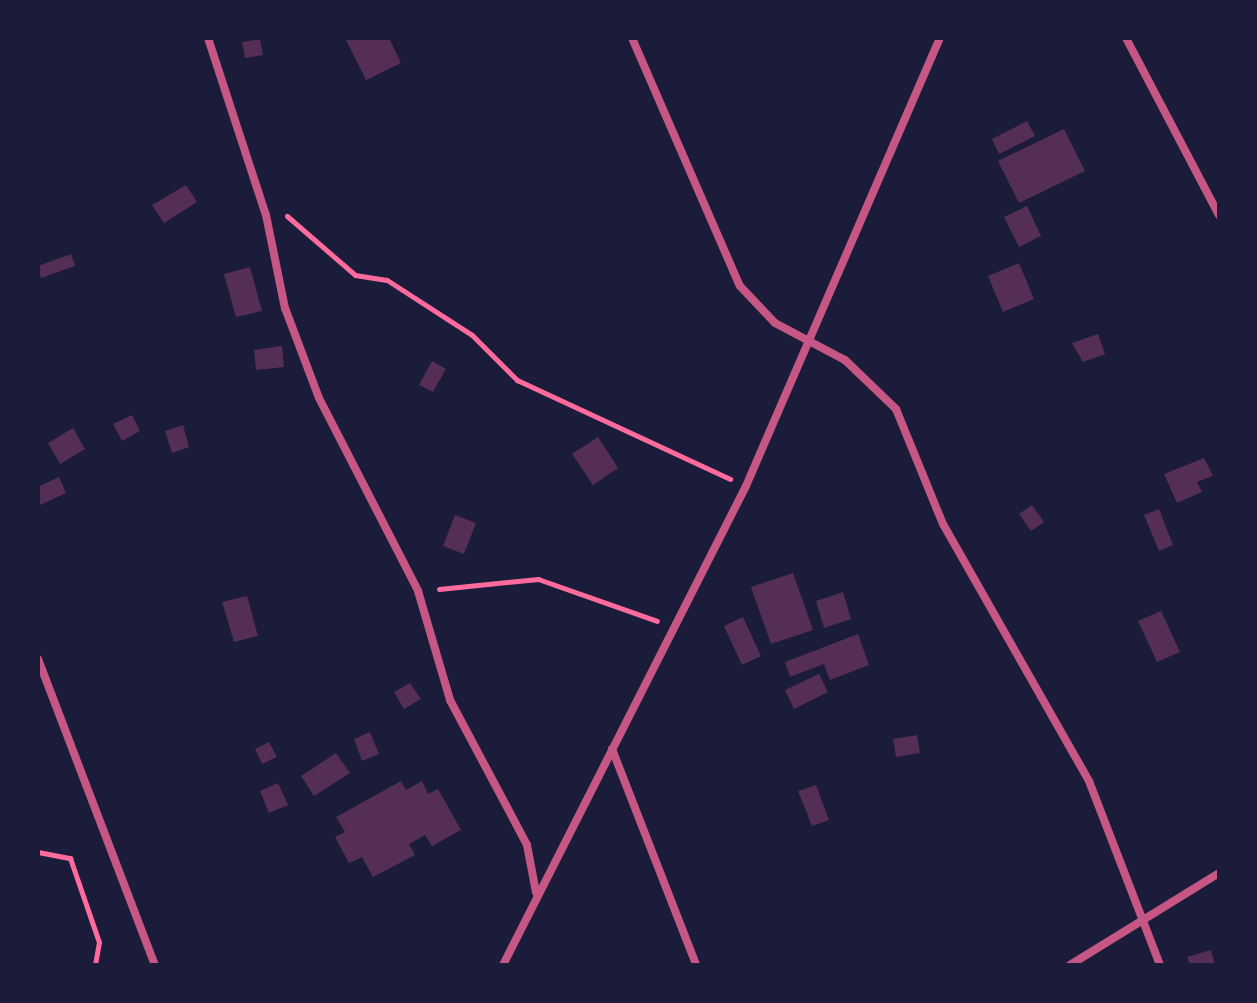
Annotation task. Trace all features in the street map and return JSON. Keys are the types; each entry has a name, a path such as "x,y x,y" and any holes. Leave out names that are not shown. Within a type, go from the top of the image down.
{"street":[{"path":"208,38 266,215 285,308 324,412 418,591 450,700 527,845 536,892"},
{"path":"632,38 740,286 760,311 845,360 896,409 943,524 1089,781 1160,965"},
{"path":"503,965 536,892 612,749 671,625 746,486 806,339 940,38"},
{"path":"1126,38 1219,215"},
{"path":"38,659 155,965"},
{"path":"612,749 696,965"},
{"path":"1070,965 1145,922 1219,873"}],"path":[{"path":"266,215 287,216 355,275 387,280 472,335 517,380 746,486"},
{"path":"418,591 538,579 671,625"},
{"path":"38,852 70,858 99,942 95,965"}],"building":[{"path":"345,38 389,38 401,63 366,80"},
{"path":"260,39 263,55 245,58 242,42"},
{"path":"1027,121 1035,136 999,154 992,139"},
{"path":"1064,129 1085,171 1019,203 998,161"},
{"path":"186,185 197,202 164,223 152,205"},
{"path":"1027,206 1041,236 1019,247 1004,217"},
{"path":"71,254 75,266 41,278 38,266"},
{"path":"1019,263 1034,299 1003,312 988,276"},
{"path":"250,267 262,311 236,317 224,274"},
{"path":"1098,334 1105,354 1083,362 1072,343"},
{"path":"282,346 284,367 256,370 254,350"},
{"path":"432,361 446,369 433,392 419,385"},
{"path":"132,415 140,431 122,441 113,424"},
{"path":"183,425 189,447 172,453 165,431"},
{"path":"73,428 85,449 60,464 48,443"},
{"path":"598,437 618,468 593,485 572,454"},
{"path":"1204,458 1213,476 1197,482 1202,492 1177,503 1164,474"},
{"path":"59,477 66,493 38,506 38,487"},
{"path":"1032,505 1044,522 1031,531 1019,514"},
{"path":"1159,509 1173,545 1159,551 1144,515"},
{"path":"455,515 476,523 464,554 443,546"},
{"path":"793,573 813,630 771,644 751,587"},
{"path":"843,592 851,619 824,628 816,601"},
{"path":"247,596 258,636 234,642 222,602"},
{"path":"1161,611 1180,652 1157,662 1138,621"},
{"path":"743,617 761,656 742,665 724,626"},
{"path":"858,634 869,665 830,680 824,664 790,677 785,662"},
{"path":"819,674 828,692 794,709 785,690"},
{"path":"410,683 421,699 404,709 394,692"},
{"path":"370,732 379,754 362,761 354,739"},
{"path":"917,735 920,753 896,757 893,739"},
{"path":"269,742 277,757 262,764 255,749"},
{"path":"336,753 350,773 314,796 301,776"},
{"path":"401,781 406,790 422,781 428,794 438,789 461,830 432,846 425,835 409,844 415,855 373,877 362,857 349,863 335,837 345,832 336,817"},
{"path":"278,783 288,805 269,813 260,791"},
{"path":"816,785 829,820 812,826 798,791"},
{"path":"1211,950 1215,965 1190,965 1187,957"}]}
